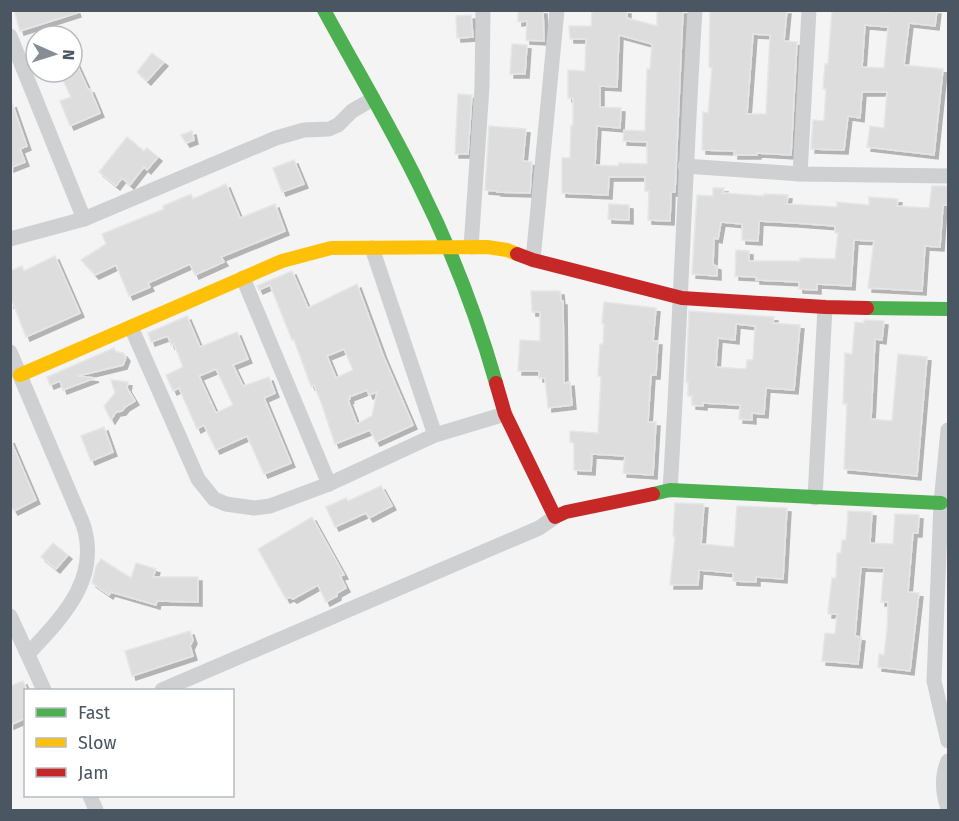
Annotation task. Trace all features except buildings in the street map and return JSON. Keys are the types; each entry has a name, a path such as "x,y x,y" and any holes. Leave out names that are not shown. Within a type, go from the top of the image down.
{"street":[{"path":"324,10 420,186 448,247 487,350 505,414 555,517"},
{"path":"471,247 482,87 483,10"},
{"path":"533,260 557,10"},
{"path":"670,490 682,298 686,166 695,10"},
{"path":"800,174 809,10"},
{"path":"10,36 84,219"},
{"path":"10,239 84,219 276,138 304,130 329,129 338,125 352,111 373,99"},
{"path":"686,166 800,174 948,176"},
{"path":"20,375 282,261 331,248 471,247 507,250 533,260 682,298 825,307 948,309"},
{"path":"372,248 435,435"},
{"path":"243,278 329,484"},
{"path":"814,498 825,307"},
{"path":"131,327 204,489 214,499 240,507 270,506 329,484 435,435 505,414"},
{"path":"10,352 83,524 89,549 88,565 68,606 28,654"},
{"path":"948,430 940,504 933,681 948,741"},
{"path":"164,689 539,528 566,512 670,490 940,504"},
{"path":"10,616 16,640 28,654 44,689"},
{"path":"948,761 945,770 944,796 948,809"}],"traffic: fast":[{"path":"324,10 397,142 431,210 472,308 496,383"},
{"path":"867,308 948,309"},
{"path":"653,494 670,490 941,503"}],"traffic: slow":[{"path":"20,375 282,261 331,248 487,247 517,254"}],"traffic: jam":[{"path":"517,254 682,298 867,308"},
{"path":"496,383 505,414 555,517 566,512 653,494"}]}
